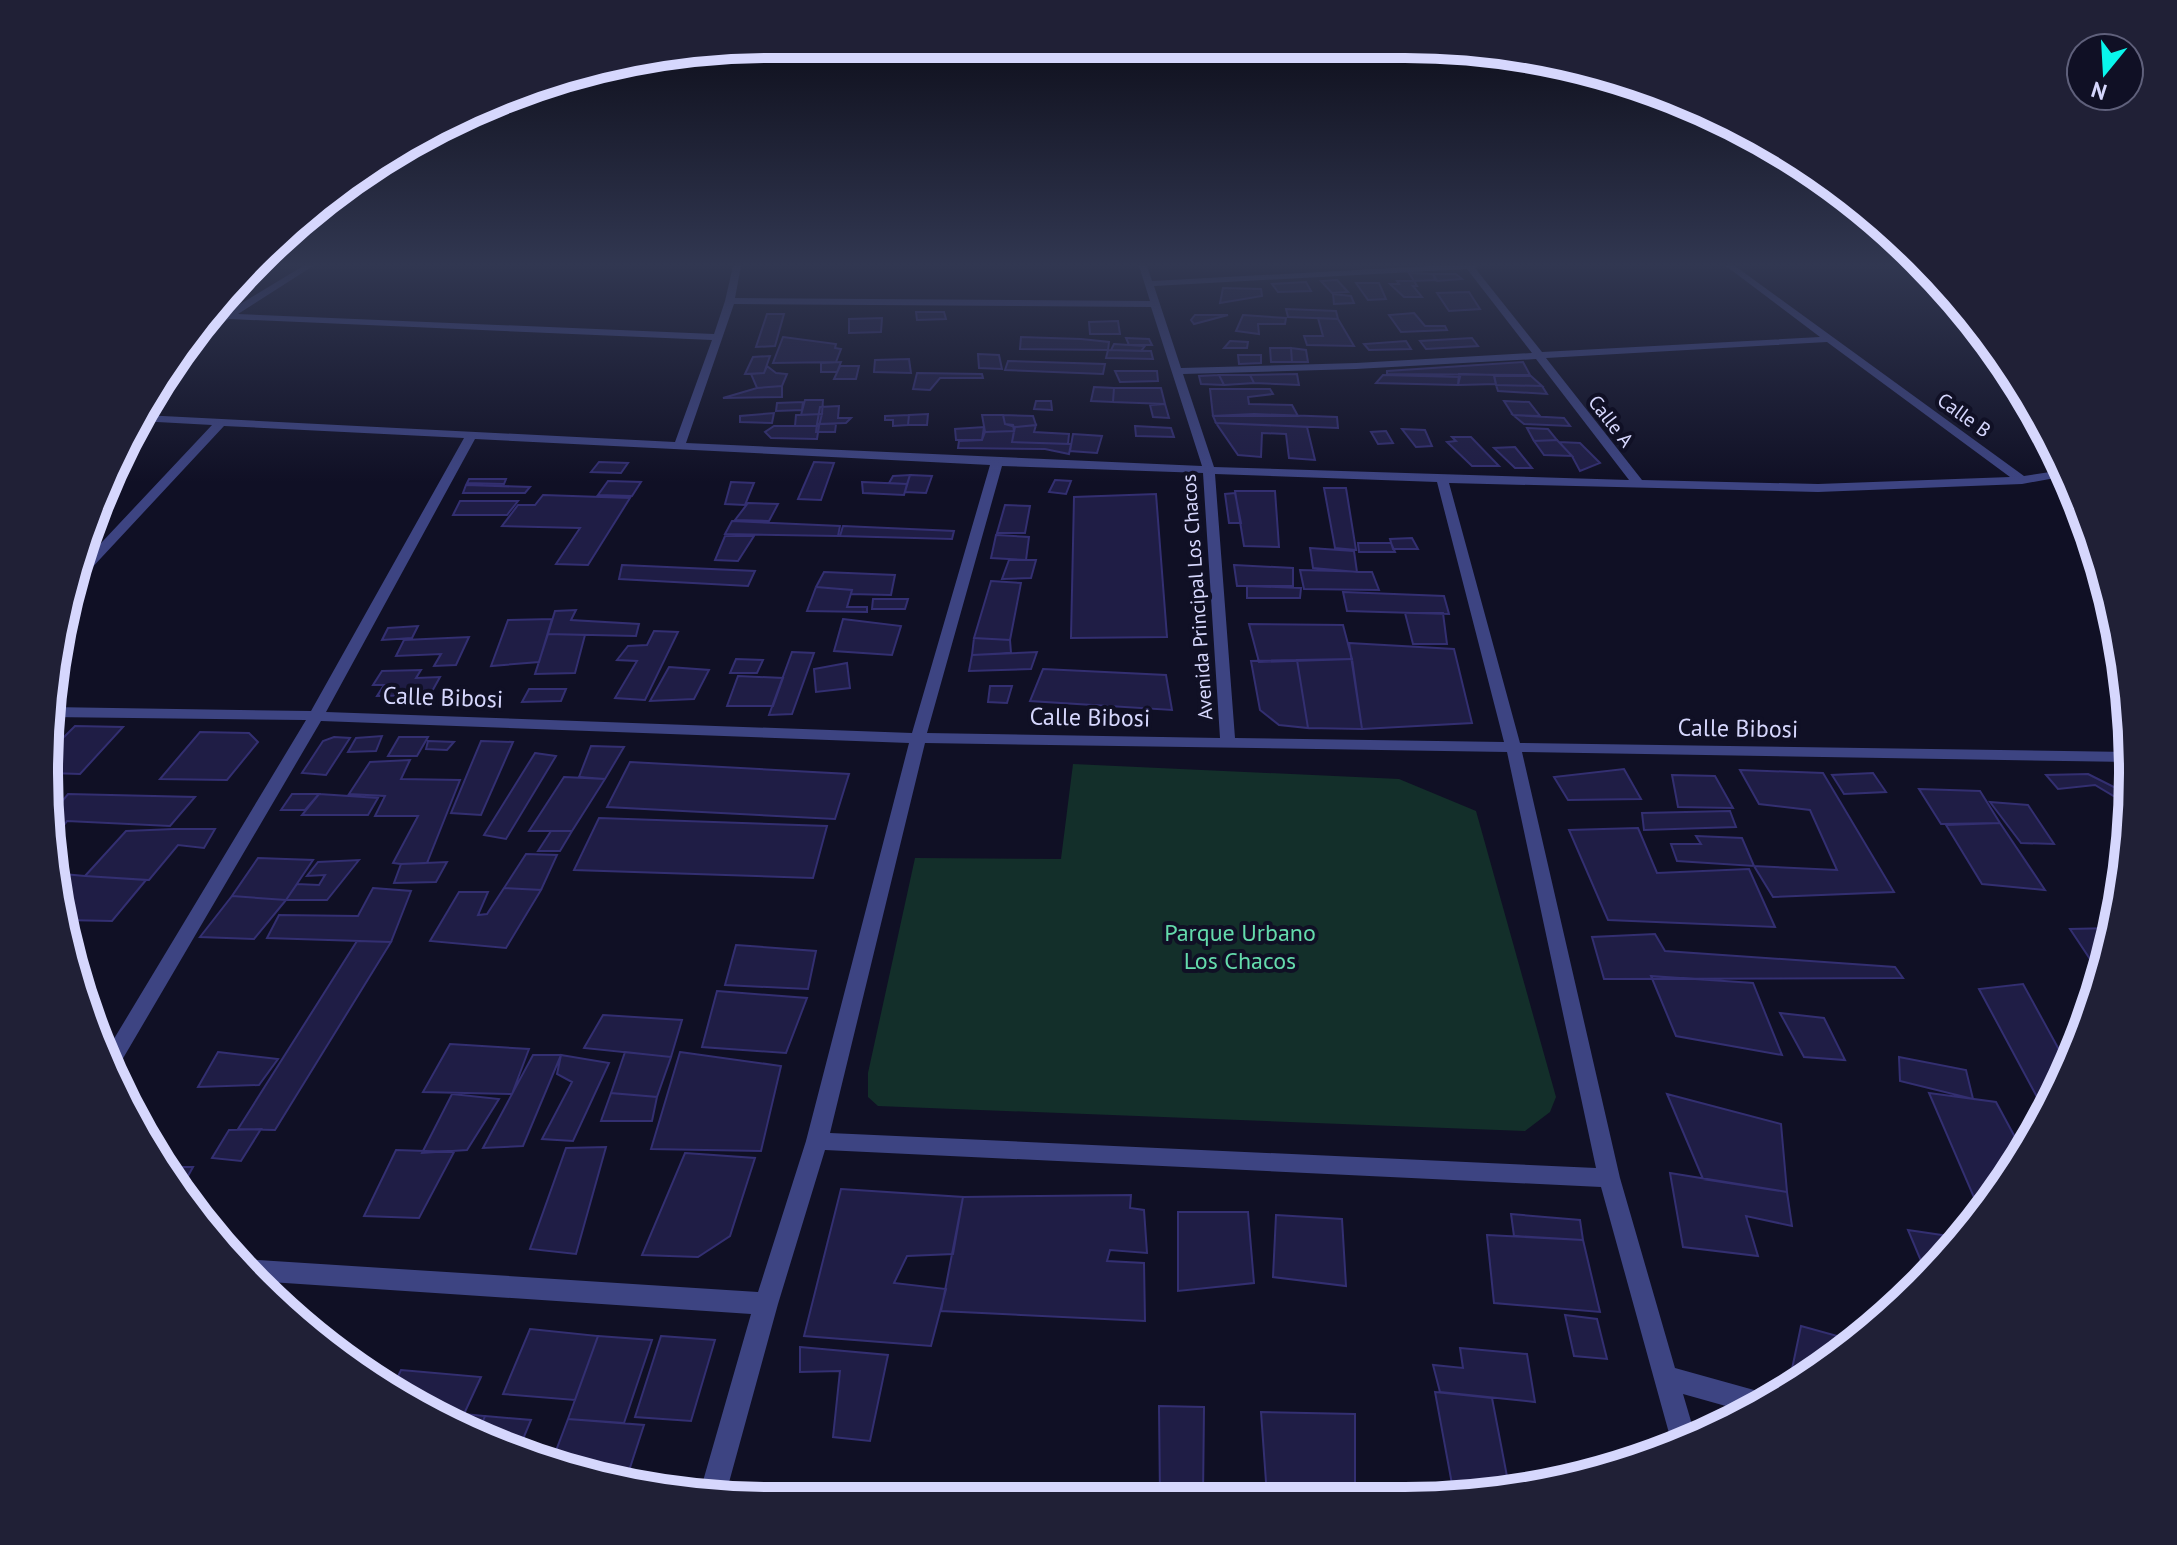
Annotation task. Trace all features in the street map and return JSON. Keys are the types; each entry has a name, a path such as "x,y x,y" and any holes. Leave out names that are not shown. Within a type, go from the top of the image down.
{"street":[{"path":"679,447 715,338"},
{"name":"Avenida Principal Los Chacos","path":"1167,338 1209,470 1228,744"},
{"name":"Calle A","path":"1524,338 1638,483"},
{"path":"1179,371 1356,366 1829,339"},
{"name":"Calle B","path":"1829,339 2022,480"},
{"path":"152,419 997,462 1442,479 1818,488 2022,480 2054,475"},
{"path":"90,561 220,423"},
{"path":"115,1053 316,716 471,436"},
{"path":"716,1484 766,1304 817,1141 918,738 997,462"},
{"path":"1442,479 1514,750 1609,1178 1682,1431"},
{"name":"Calle Bibosi","path":"61,712 316,716 918,738 1514,750 2118,757"},
{"path":"817,1141 1609,1178"},
{"path":"261,1271 766,1304"},
{"path":"1668,1378 1746,1400"}],"green space":[{"name":"Parque Urbano Los Chacos","path":"1073,764 1399,779 1476,811 1556,1097 1550,1112 1525,1131 878,1106 868,1097 868,1073 915,858 1061,859"}],"building":[{"path":"759,338 777,338 775,346 756,347"},
{"path":"783,338 836,344 835,348 841,349 836,362 773,363"},
{"path":"1021,338 1109,342 1108,350 1020,349"},
{"path":"1126,338 1149,339 1152,345 1129,345"},
{"path":"1305,338 1349,338 1354,346 1307,345"},
{"path":"1472,338 1478,346 1426,349 1420,341"},
{"path":"1230,341 1248,342 1247,348 1224,348"},
{"path":"1406,341 1411,349 1369,350 1364,344"},
{"path":"1114,344 1145,346 1141,351 1111,350"},
{"path":"1270,348 1291,348 1292,362 1271,362"},
{"path":"1291,348 1306,350 1308,362 1292,362"},
{"path":"1108,350 1151,351 1153,359 1106,358"},
{"path":"978,354 999,355 1002,369 979,368"},
{"path":"1238,355 1261,355 1261,363 1239,364"},
{"path":"770,356 764,373 745,374 753,357"},
{"path":"909,359 911,373 874,372 875,360"},
{"path":"1008,361 1105,364 1103,374 1005,370"},
{"path":"841,362 837,372 821,372 821,363"},
{"path":"1523,362 1530,375 1387,374 1387,371"},
{"path":"767,366 776,373 787,374 782,386 757,388 751,374 764,373"},
{"path":"840,366 859,366 856,379 834,379"},
{"path":"1115,371 1157,371 1158,381 1120,382"},
{"path":"917,373 982,374 983,378 940,378 930,390 913,389"},
{"path":"1297,374 1299,385 1254,383 1250,375"},
{"path":"1459,374 1494,375 1496,384 1458,385"},
{"path":"1219,375 1250,375 1254,383 1224,385"},
{"path":"1219,375 1224,385 1201,384 1199,376"},
{"path":"1383,375 1460,377 1458,385 1376,383"},
{"path":"1494,376 1531,376 1542,386 1496,385"},
{"path":"1496,385 1542,386 1547,394 1498,391"},
{"path":"782,386 782,397 723,398 757,388"},
{"path":"1094,387 1114,388 1113,402 1091,401"},
{"path":"1114,388 1161,388 1165,404 1113,402"},
{"path":"1210,389 1270,389 1273,394 1248,397 1249,404 1292,405 1298,416 1213,416"},
{"path":"805,400 823,400 822,414 801,415"},
{"path":"1036,401 1051,401 1052,410 1034,409"},
{"path":"1504,401 1529,402 1540,416 1513,415"},
{"path":"803,402 802,410 776,411 777,403"},
{"path":"1165,404 1169,418 1153,417 1150,405"},
{"path":"839,406 838,418 851,418 846,423 817,424 820,407"},
{"path":"774,413 772,423 740,422 740,416"},
{"path":"822,414 819,426 795,426 796,415"},
{"path":"928,414 927,425 908,425 909,415"},
{"path":"909,415 908,425 893,426 893,420 885,420 885,416"},
{"path":"982,415 1003,415 1005,424 1013,425 1014,431 985,432"},
{"path":"1003,415 1033,416 1036,425 1015,427 1005,424"},
{"path":"1513,415 1564,418 1570,426 1524,424"},
{"path":"1213,416 1337,417 1338,428 1216,423"},
{"path":"1216,423 1307,427 1315,460 1289,458 1286,434 1262,433 1261,457 1238,455"},
{"path":"817,424 836,424 835,432 816,432"},
{"path":"1036,425 1034,432 1069,434 1068,444 1012,442 1015,427"},
{"path":"774,426 819,426 817,439 771,438 765,432"},
{"path":"1135,426 1171,428 1174,437 1136,436"},
{"path":"984,427 982,440 956,440 955,429"},
{"path":"1527,428 1548,429 1557,440 1534,441"},
{"path":"1402,429 1425,430 1432,446 1416,447"},
{"path":"1014,431 1012,442 1071,444 1069,454 1045,449 958,448 959,441 982,440 985,432"},
{"path":"1386,431 1393,443 1378,444 1371,432"},
{"path":"1073,434 1102,436 1097,453 1070,451"},
{"path":"1452,437 1471,437 1499,466 1472,466 1447,442 1456,441"},
{"path":"1557,440 1572,456 1544,455 1534,441"},
{"path":"1559,442 1580,443 1600,463 1580,471"},
{"path":"1515,447 1532,468 1515,468 1494,448"},
{"path":"599,462 628,463 621,473 591,472"},
{"path":"814,462 834,463 821,500 798,499"},
{"path":"910,475 932,476 926,493 905,492"},
{"path":"910,475 907,484 889,483 893,476"},
{"path":"469,479 506,479 504,484 467,483"},
{"path":"1055,480 1071,481 1066,494 1049,492"},
{"path":"608,481 641,482 632,496 598,495"},
{"path":"731,482 754,483 745,505 725,504"},
{"path":"862,482 907,484 904,495 863,493"},
{"path":"466,485 530,487 525,493 463,493"},
{"path":"1324,488 1346,488 1356,550 1335,548"},
{"path":"1235,491 1275,491 1279,547 1244,546"},
{"path":"1235,493 1241,523 1229,523 1225,494"},
{"path":"1156,494 1167,637 1071,638 1074,497"},
{"path":"543,495 630,498 588,565 556,564 580,528 502,526 518,505 535,505"},
{"path":"460,501 518,501 507,515 453,515"},
{"path":"748,503 778,504 769,521 735,520"},
{"path":"1005,505 1030,506 1025,533 997,533"},
{"path":"732,521 840,526 838,536 725,534"},
{"path":"843,526 954,531 952,539 840,536"},
{"path":"996,535 1029,537 1026,560 991,558"},
{"path":"725,536 754,536 738,561 715,560"},
{"path":"1412,538 1418,549 1393,549 1390,539"},
{"path":"1358,543 1391,543 1395,552 1359,552"},
{"path":"1310,548 1354,551 1357,572 1313,568"},
{"path":"1009,560 1036,560 1031,578 1002,579"},
{"path":"622,565 755,571 748,586 619,579"},
{"path":"1234,565 1293,568 1293,586 1237,586"},
{"path":"1300,570 1372,572 1379,590 1304,589"},
{"path":"824,572 895,575 891,595 851,594 852,590 816,587"},
{"path":"991,581 1021,583 1010,640 974,638"},
{"path":"1247,586 1301,588 1300,598 1247,598"},
{"path":"816,587 852,590 847,607 867,607 867,612 807,611"},
{"path":"1343,592 1444,596 1449,614 1347,611"},
{"path":"873,599 908,599 905,609 872,609"},
{"path":"576,610 571,620 639,624 636,636 548,634 555,611"},
{"path":"1405,613 1443,613 1447,644 1413,644"},
{"path":"552,619 539,662 491,666 508,620"},
{"path":"843,619 901,626 892,655 834,651"},
{"path":"1249,624 1343,625 1352,659 1259,662"},
{"path":"418,626 412,638 382,640 388,628"},
{"path":"654,631 678,632 645,700 615,698 637,661 617,660 628,646 647,645"},
{"path":"548,634 585,635 575,673 535,674"},
{"path":"469,637 456,665 434,666 441,654 396,656 404,640"},
{"path":"974,638 1010,640 1011,653 972,655"},
{"path":"1349,643 1454,649 1472,723 1362,729"},
{"path":"792,652 814,653 792,714 769,715"},
{"path":"1037,652 1031,669 969,671 972,655"},
{"path":"736,659 763,660 757,673 730,673"},
{"path":"1352,659 1362,729 1308,728 1297,660"},
{"path":"1297,660 1308,728 1279,725 1260,710 1251,661"},
{"path":"847,663 850,688 816,692 814,669"},
{"path":"669,667 709,670 694,699 650,701"},
{"path":"1043,669 1166,675 1172,710 1030,701"},
{"path":"421,670 416,678 440,677 430,695 377,696 384,685 373,685 382,671"},
{"path":"738,676 783,678 773,706 727,706"},
{"path":"990,686 1012,686 1007,703 988,702"},
{"path":"529,689 566,689 561,701 522,702"},
{"path":"75,726 123,727 80,774 58,773 59,742"},
{"path":"200,732 249,733 258,742 227,780 160,779"},
{"path":"382,736 376,751 348,752 356,738"},
{"path":"334,737 350,738 326,775 302,773 323,741"},
{"path":"399,737 428,737 417,756 388,756"},
{"path":"428,741 454,742 447,750 426,749"},
{"path":"481,741 513,742 481,815 451,813"},
{"path":"591,746 624,747 605,779 579,777"},
{"path":"535,753 556,756 506,839 484,835"},
{"path":"410,760 401,779 460,780 427,863 393,863 418,816 375,816 385,796 349,794 370,762"},
{"path":"630,762 849,774 835,819 607,807"},
{"path":"1624,769 1641,799 1568,800 1554,777"},
{"path":"1740,770 1823,773 1894,892 1773,897 1754,866 1837,870 1810,810 1759,804"},
{"path":"1873,773 1886,792 1844,794 1832,775"},
{"path":"2088,774 2118,789 2118,797 2095,785 2058,789 2046,775"},
{"path":"1672,775 1715,776 1733,808 1678,807"},
{"path":"564,777 605,779 572,831 529,831"},
{"path":"1919,789 1980,791 2000,823 1941,824"},
{"path":"68,794 195,797 170,826 67,821 61,830 59,805"},
{"path":"292,794 319,794 305,810 281,810"},
{"path":"319,794 378,798 368,815 302,815"},
{"path":"1990,802 2028,805 2054,844 2021,843"},
{"path":"1730,811 1736,827 1644,830 1642,813"},
{"path":"599,818 827,826 813,878 574,870"},
{"path":"2000,823 2045,890 1982,884 1946,825"},
{"path":"1638,828 1657,873 1749,869 1775,927 1608,920 1569,830"},
{"path":"215,829 204,848 178,845 149,880 85,876 126,831"},
{"path":"551,831 572,831 560,851 538,851"},
{"path":"1696,836 1742,838 1754,866 1677,861 1671,844 1701,844"},
{"path":"526,854 557,855 541,890 504,888"},
{"path":"258,858 313,860 286,900 232,896"},
{"path":"359,860 327,900 286,900 297,884 319,885 325,875 307,876 318,862"},
{"path":"447,862 436,882 394,883 401,864"},
{"path":"65,874 146,880 112,921 74,920"},
{"path":"373,888 411,891 391,942 267,938 279,915 358,916"},
{"path":"504,888 541,890 506,948 430,941 459,892 488,892 478,915 487,914"},
{"path":"232,896 286,900 254,939 200,937"},
{"path":"2101,928 2093,963 2070,929"},
{"path":"1655,934 1665,951 1895,967 1903,978 1604,979 1592,937"},
{"path":"357,941 391,942 275,1130 238,1129"},
{"path":"736,945 816,951 808,989 725,985"},
{"path":"1651,976 1753,983 1782,1055 1676,1036"},
{"path":"2023,984 2061,1054 2040,1098 2037,1097 1979,989"},
{"path":"717,991 807,998 786,1053 702,1047"},
{"path":"1780,1013 1824,1018 1845,1060 1804,1057"},
{"path":"603,1015 682,1020 671,1057 584,1048"},
{"path":"450,1044 529,1049 512,1094 423,1092"},
{"path":"218,1052 278,1059 259,1085 198,1087"},
{"path":"625,1052 671,1057 657,1097 611,1093"},
{"path":"680,1052 781,1066 761,1151 651,1149"},
{"path":"533,1055 561,1055 523,1146 483,1148"},
{"path":"561,1055 609,1063 573,1141 542,1139 572,1082 557,1074"},
{"path":"1899,1057 1966,1070 1973,1099 1900,1081"},
{"path":"611,1093 657,1097 652,1121 601,1121"},
{"path":"1929,1093 1996,1102 2017,1140 1975,1201"},
{"path":"452,1094 499,1099 467,1150 422,1153"},
{"path":"1667,1094 1781,1124 1787,1192 1703,1179"},
{"path":"261,1129 241,1161 212,1158 229,1130"},
{"path":"606,1147 576,1254 530,1249 566,1148"},
{"path":"396,1150 454,1152 419,1218 364,1216"},
{"path":"685,1153 755,1158 730,1236 698,1257 642,1255"},
{"path":"177,1167 193,1167 186,1180"},
{"path":"1670,1173 1787,1192 1792,1226 1746,1216 1758,1256 1683,1247"},
{"path":"841,1189 963,1197 953,1254 907,1256 894,1283 946,1289 931,1346 804,1336"},
{"path":"1131,1195 1130,1208 1144,1210 1147,1253 1110,1250 1107,1261 1144,1263 1145,1321 941,1311 963,1197"},
{"path":"1178,1212 1248,1212 1254,1283 1178,1291"},
{"path":"1511,1214 1580,1220 1583,1240 1514,1236"},
{"path":"1276,1215 1342,1219 1346,1286 1273,1277"},
{"path":"1908,1230 1948,1236 1942,1244 1923,1265"},
{"path":"1487,1235 1583,1240 1600,1312 1494,1303"},
{"path":"1565,1315 1597,1319 1607,1359 1574,1356"},
{"path":"1801,1326 1841,1337 1801,1367 1791,1373"},
{"path":"530,1329 598,1336 575,1400 503,1394"},
{"path":"598,1336 652,1340 624,1423 568,1419"},
{"path":"661,1336 715,1340 691,1421 635,1417"},
{"path":"800,1347 888,1355 870,1441 833,1437 840,1371 800,1372"},
{"path":"1460,1348 1527,1354 1535,1402 1440,1392 1433,1365 1463,1368"},
{"path":"401,1370 481,1377 464,1414 456,1413 396,1380"},
{"path":"1435,1392 1492,1398 1508,1479 1452,1485"},
{"path":"1159,1406 1204,1407 1203,1487 1160,1487"},
{"path":"1261,1412 1355,1414 1355,1487 1266,1487"},
{"path":"456,1413 485,1416 481,1425"},
{"path":"485,1416 531,1420 522,1441 481,1425"},
{"path":"568,1419 644,1425 629,1472 555,1453"},
{"path":"782,1483 848,1487 782,1487"}]}
